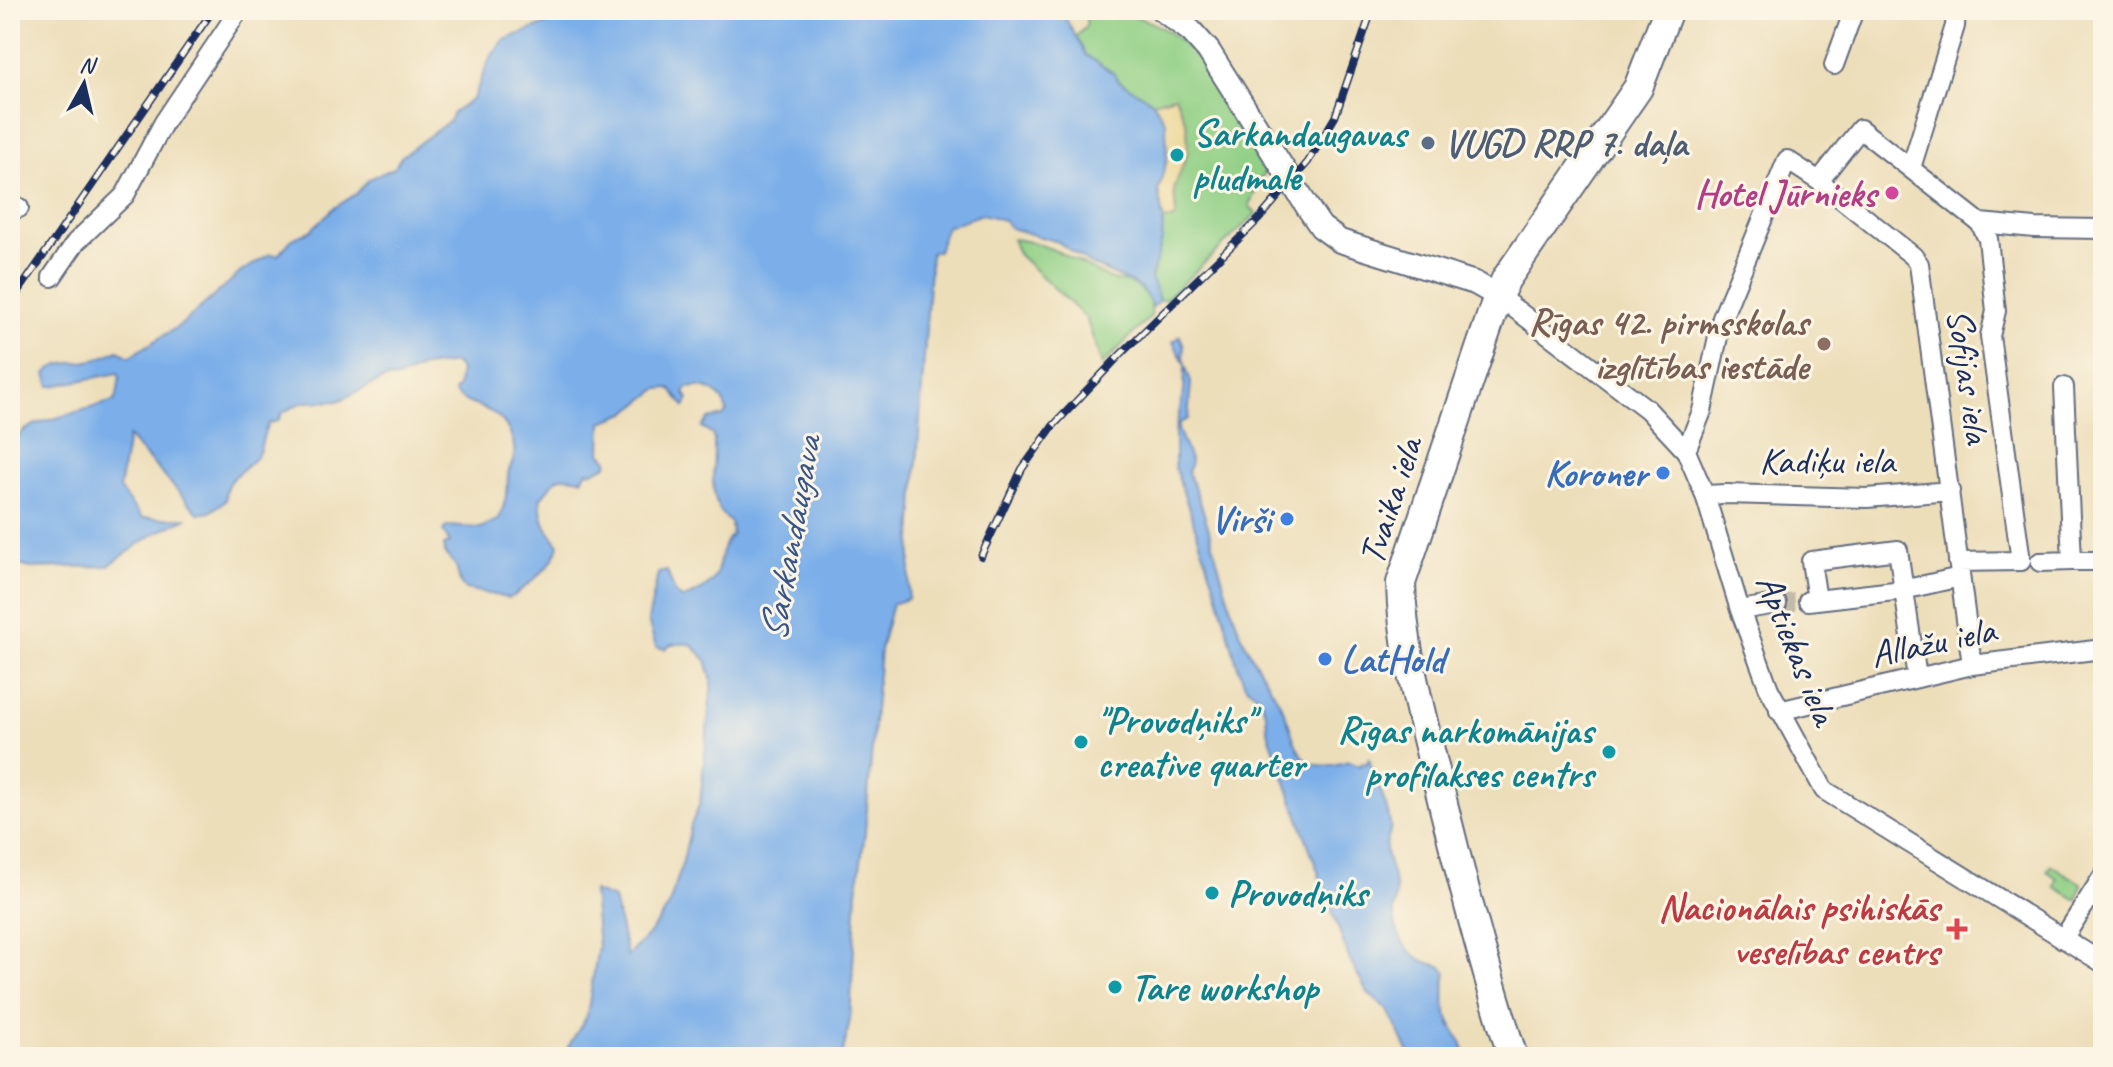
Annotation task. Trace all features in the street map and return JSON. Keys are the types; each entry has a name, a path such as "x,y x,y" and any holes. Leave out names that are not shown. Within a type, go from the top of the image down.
{"main road":[{"name":"Tvaika iela","path":"1513,1057 1464,888 1415,684 1401,583 1498,296 1506,279 1638,88 1668,10"}],"street":[{"path":"52,277 76,242 125,195 171,111 239,10"},
{"path":"1162,10 1182,24 1208,50 1310,211 1330,235 1357,248 1475,283 1498,296"},
{"path":"1834,65 1854,10"},
{"path":"1911,168 1955,26 1956,10"},
{"path":"1819,181 1860,129 1980,223 1988,239 1996,311 1990,336 2021,561 1959,570 1903,590 1811,600 1811,561 1898,550 1903,590 1917,678"},
{"name":"Sofijas iela","path":"1686,451 1702,411 1722,318 1787,160 1819,181 1919,264 1972,665"},
{"path":"1980,223 2103,229"},
{"name":"Aptiekas iela","path":"1498,296 1647,409 1686,451 1705,495 1740,610 1779,711 1824,790 2103,963"},
{"path":"2064,387 2072,561"},
{"name":"Kadiķu iela","path":"1705,495 1867,498 1950,491"},
{"path":"2040,562 2103,561"},
{"path":"1740,610 1777,604"},
{"name":"Allažu iela","path":"1779,711 1972,665 2103,649"},
{"path":"2063,939 2103,876"}],"green space":[{"path":"1087,10 1139,18 1179,39 1210,74 1267,166 1249,205 1256,214 1165,300 1159,300 1151,278 1162,240 1163,219 1172,220 1176,215 1174,189 1188,151 1187,125 1175,96 1153,102 1086,55 1076,37 1086,26"},
{"path":"1012,239 1040,245 1114,281 1135,286 1146,295 1151,316 1102,365 1086,318 1018,254"},
{"path":"2051,865 2082,884 2077,900 2055,887 2057,878 2047,871"}],"sand":[{"name":"Sarkandaugavas pludmale","path":"1175,96 1187,126 1188,151 1174,189 1176,215 1172,220 1163,219 1158,190 1166,122 1153,102"}],"water":[{"name":"Sarkandaugava","path":"563,10 1061,10 1086,55 1153,102 1166,122 1167,160 1158,190 1163,219 1162,240 1151,278 1159,300 1153,307 1141,288 1090,264 1058,242 1010,228 1004,220 982,214 946,227 938,251 931,252 908,599 892,604 880,650 857,891 850,1020 842,1057 562,1057 587,1016 598,946 593,891 614,899 627,956 668,908 700,803 712,681 706,660 691,644 671,644 665,649 656,647 648,621 658,573 667,571 675,593 683,599 696,593 715,577 725,544 732,535 731,523 723,515 714,496 714,440 712,434 702,427 709,419 723,416 727,411 712,391 701,387 687,388 684,393 689,399 685,407 670,388 658,389 626,413 602,422 601,453 608,460 607,465 587,471 582,479 558,478 540,499 545,524 559,545 547,567 508,598 466,589 444,550 444,545 450,543 443,531 447,526 481,528 499,519 514,457 510,432 502,421 454,392 458,387 460,370 455,363 423,367 399,378 384,379 338,401 303,402 282,413 278,421 269,423 258,454 231,480 226,500 210,512 199,514 128,437 119,489 142,518 187,518 152,535 108,566 31,568 10,563 10,447 23,431 36,424 114,401 117,396 118,373 50,386 46,374 50,370 62,364 94,360 118,350 129,357 182,324 241,272 270,254 278,255 292,239 310,231 334,208 356,194 369,179 394,168 401,157 473,99 490,58 504,40 559,19"},
{"path":"1180,336 1184,346 1185,364 1173,342"},
{"path":"1185,364 1191,382 1188,419 1179,423 1178,429 1191,462 1188,473 1204,513 1227,596 1242,636 1284,711 1299,750 1307,760 1322,765 1349,761 1360,766 1369,759 1390,824 1386,848 1394,880 1396,926 1408,950 1431,964 1441,966 1446,972 1446,1009 1465,1057 1411,1057 1388,1010 1368,993 1350,961 1267,729 1266,713 1259,697 1245,685 1236,661 1218,595 1175,468 1175,431 1184,392"}],"tunnel":[{"path":"1777,604 1805,601"}],"railway":[{"path":"10,304 213,10"},
{"path":"981,556 1022,469 1053,426 1120,355 1259,219 1308,162 1335,117 1372,10"}],"place":[{"name":"VUGD RRP 7. daļa","path":"1428,143"},
{"name":"Sarkandaugavas pludmale","path":"1177,155"},
{"name":"Hotel Jūrnieks","path":"1892,193"},
{"name":"Rīgas 42. pirmsskolas izglītības iestāde","path":"1824,344"},
{"name":"Koroner","path":"1663,473"},
{"name":"Virši","path":"1287,519"},
{"name":"LatHold","path":"1325,659"},
{"name":"\"Provodņiks\" creative quarter","path":"1081,742"},
{"name":"Rīgas narkomānijas profilakses centrs","path":"1609,752"},
{"name":"Provodņiks","path":"1212,893"},
{"name":"Nacionālais psihiskās veselības centrs","path":"1957,929"},
{"name":"Tare workshop","path":"1115,987"}]}
